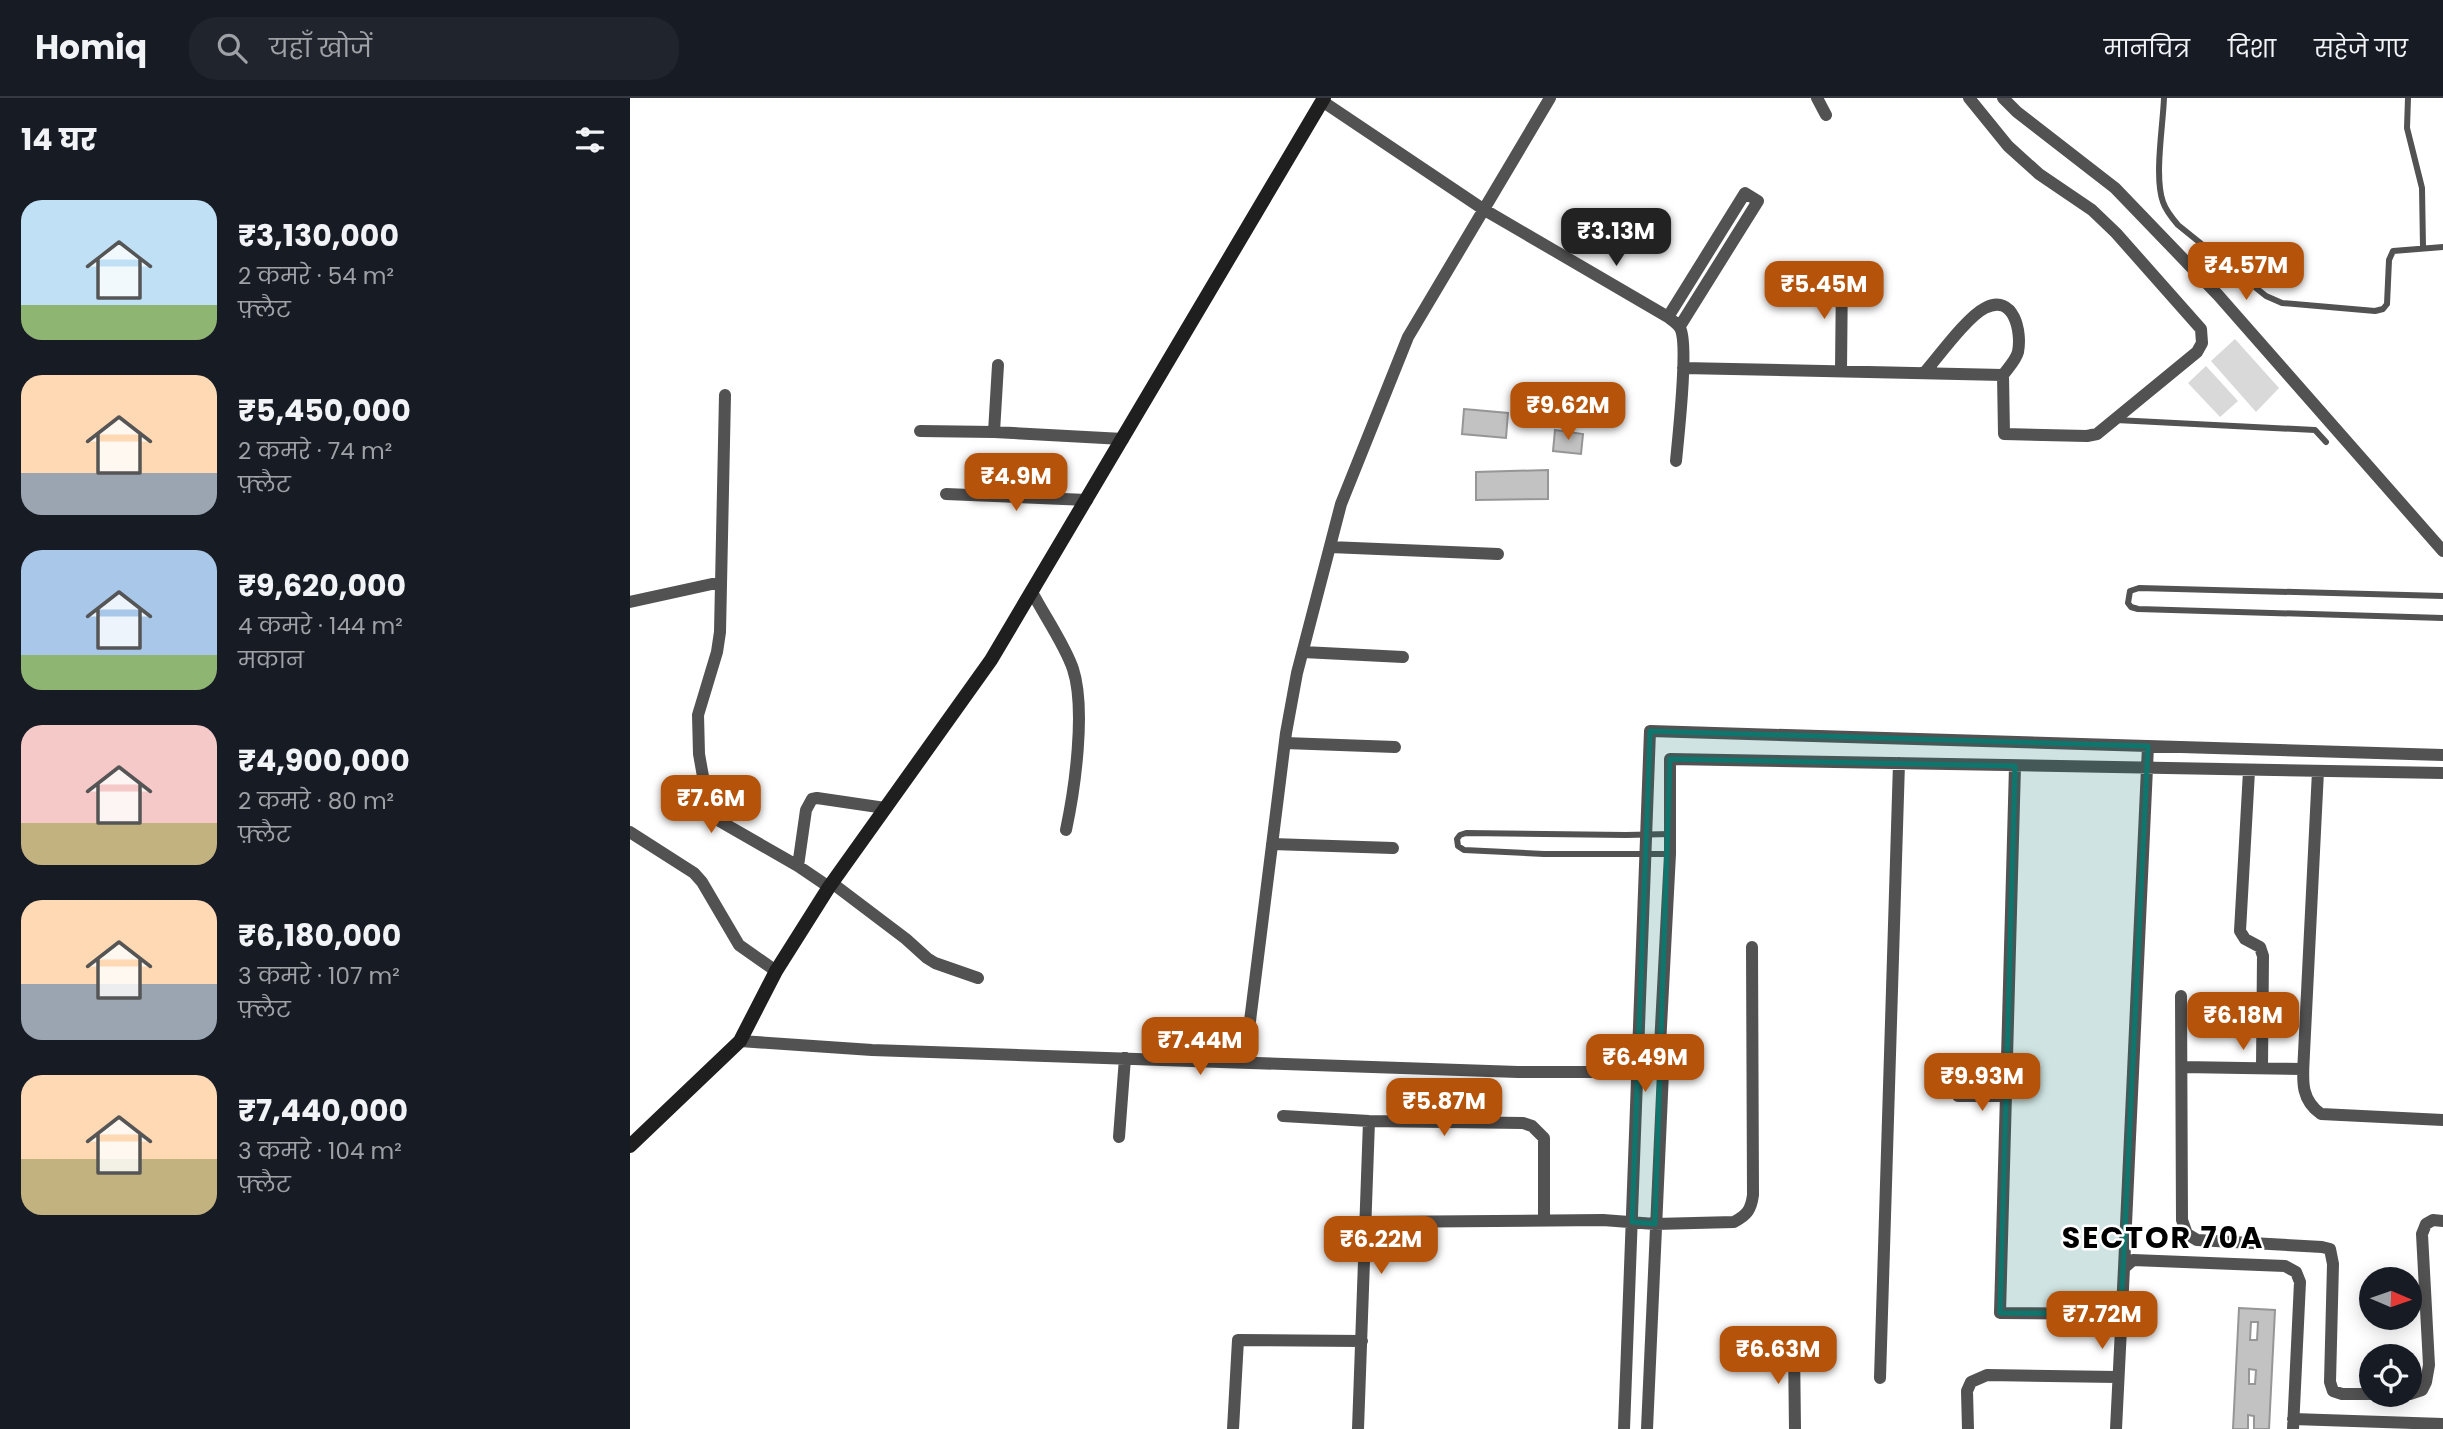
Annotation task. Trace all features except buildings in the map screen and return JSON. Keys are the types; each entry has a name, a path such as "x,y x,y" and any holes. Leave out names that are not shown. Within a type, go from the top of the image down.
{"street":[{"path":"1245,1061 1285,743 1303,652 1341,504 1408,337 1550,98"},
{"path":"1817,98 1826,115"},
{"path":"1925,372 1982,309 1997,305 2004,307 2013,313 2018,323 2018,355 2003,375 2004,434 2087,436 2097,433 2114,420 2197,352 2202,343 2201,329 2108,226 2092,210 2039,174 2008,146 1969,98"},
{"path":"2003,98 2017,112 2115,188 2218,295 2443,551"},
{"path":"631,1145 740,1041 776,971 831,885 991,660 1323,99 1483,209 1680,326 1683,337 1683,368 1676,461"},
{"path":"1668,317 1745,193 1758,201 1680,326"},
{"path":"1841,370 1842,272"},
{"path":"994,432 998,365"},
{"path":"1683,368 2003,375"},
{"path":"725,395 720,632 717,652 698,715 699,754 707,799 718,820 831,885 935,963 978,978"},
{"path":"920,431 1123,439"},
{"path":"946,494 1087,500"},
{"path":"1330,547 1499,554"},
{"path":"630,602 721,582"},
{"path":"1032,592 1072,666 1077,683 1079,703 1075,776 1066,830"},
{"path":"1303,652 1402,657"},
{"path":"1624,1429 1650,731 2443,755"},
{"path":"1285,743 1395,747"},
{"path":"2116,1429 2148,746"},
{"path":"1647,1429 1662,1072 1659,1065 1670,854 1670,759 2443,773"},
{"path":"1880,1378 1899,763"},
{"path":"2015,766 2000,1313 2121,1314"},
{"path":"2249,771 2240,931 2245,939 2260,947 2263,956 2263,1068"},
{"path":"2318,771 2303,1069 2305,1094 2310,1106 2321,1114 2443,1120"},
{"path":"798,866 806,810 812,799 885,808"},
{"path":"630,832 694,873 739,945 776,971"},
{"path":"1272,844 1393,848"},
{"path":"1367,1222 1544,1220 1655,1224 1734,1222 1748,1213 1752,1204 1752,947"},
{"path":"2181,996 2182,1220 2187,1234 2197,1240 2330,1249 2333,1264 2330,1382 2333,1391 2359,1394"},
{"path":"740,1041 872,1050 1518,1072 1662,1072"},
{"path":"1119,1137 1125,1058"},
{"path":"2182,1067 2303,1069"},
{"path":"1958,1096 2006,1096"},
{"path":"1283,1116 1369,1121 1523,1123 1532,1126 1544,1138 1544,1220"},
{"path":"1358,1429 1369,1121"},
{"path":"2422,1390 2429,1365 2422,1234 2426,1224 2433,1220 2443,1221"},
{"path":"2124,1268 2133,1259 2286,1266 2296,1272 2300,1282 2293,1424 2443,1424"},
{"path":"1233,1429 1238,1340 1362,1341"},
{"path":"1794,1346 1795,1429"},
{"path":"1968,1429 1967,1391 1971,1382 1987,1375 2117,1377"}],"lane":[{"path":"2164,98 2159,181 2162,201 2168,213 2178,225 2266,296 2282,303 2375,311 2383,309 2387,304 2389,260 2393,251 2443,247"},
{"path":"2408,98 2407,128 2422,188 2423,247"},
{"path":"2114,420 2315,430 2326,442"},
{"path":"2443,596 2139,587 2128,595 2131,607 2138,609 2443,618"},
{"path":"1670,834 1466,833 1457,839 1458,846 1464,850 1670,854"}],"highlighted area":[{"path":"1650,731 2148,746 2121,1314 2000,1313 2015,766 1670,759 1655,1224 1632,1222"}],"shaded area":[{"path":"2235,339 2279,388 2256,412 2211,361"},
{"path":"2206,366 2238,401 2220,417 2188,383"}],"district":[{"name":"SECTOR 70A","path":"2163,1237"}]}
